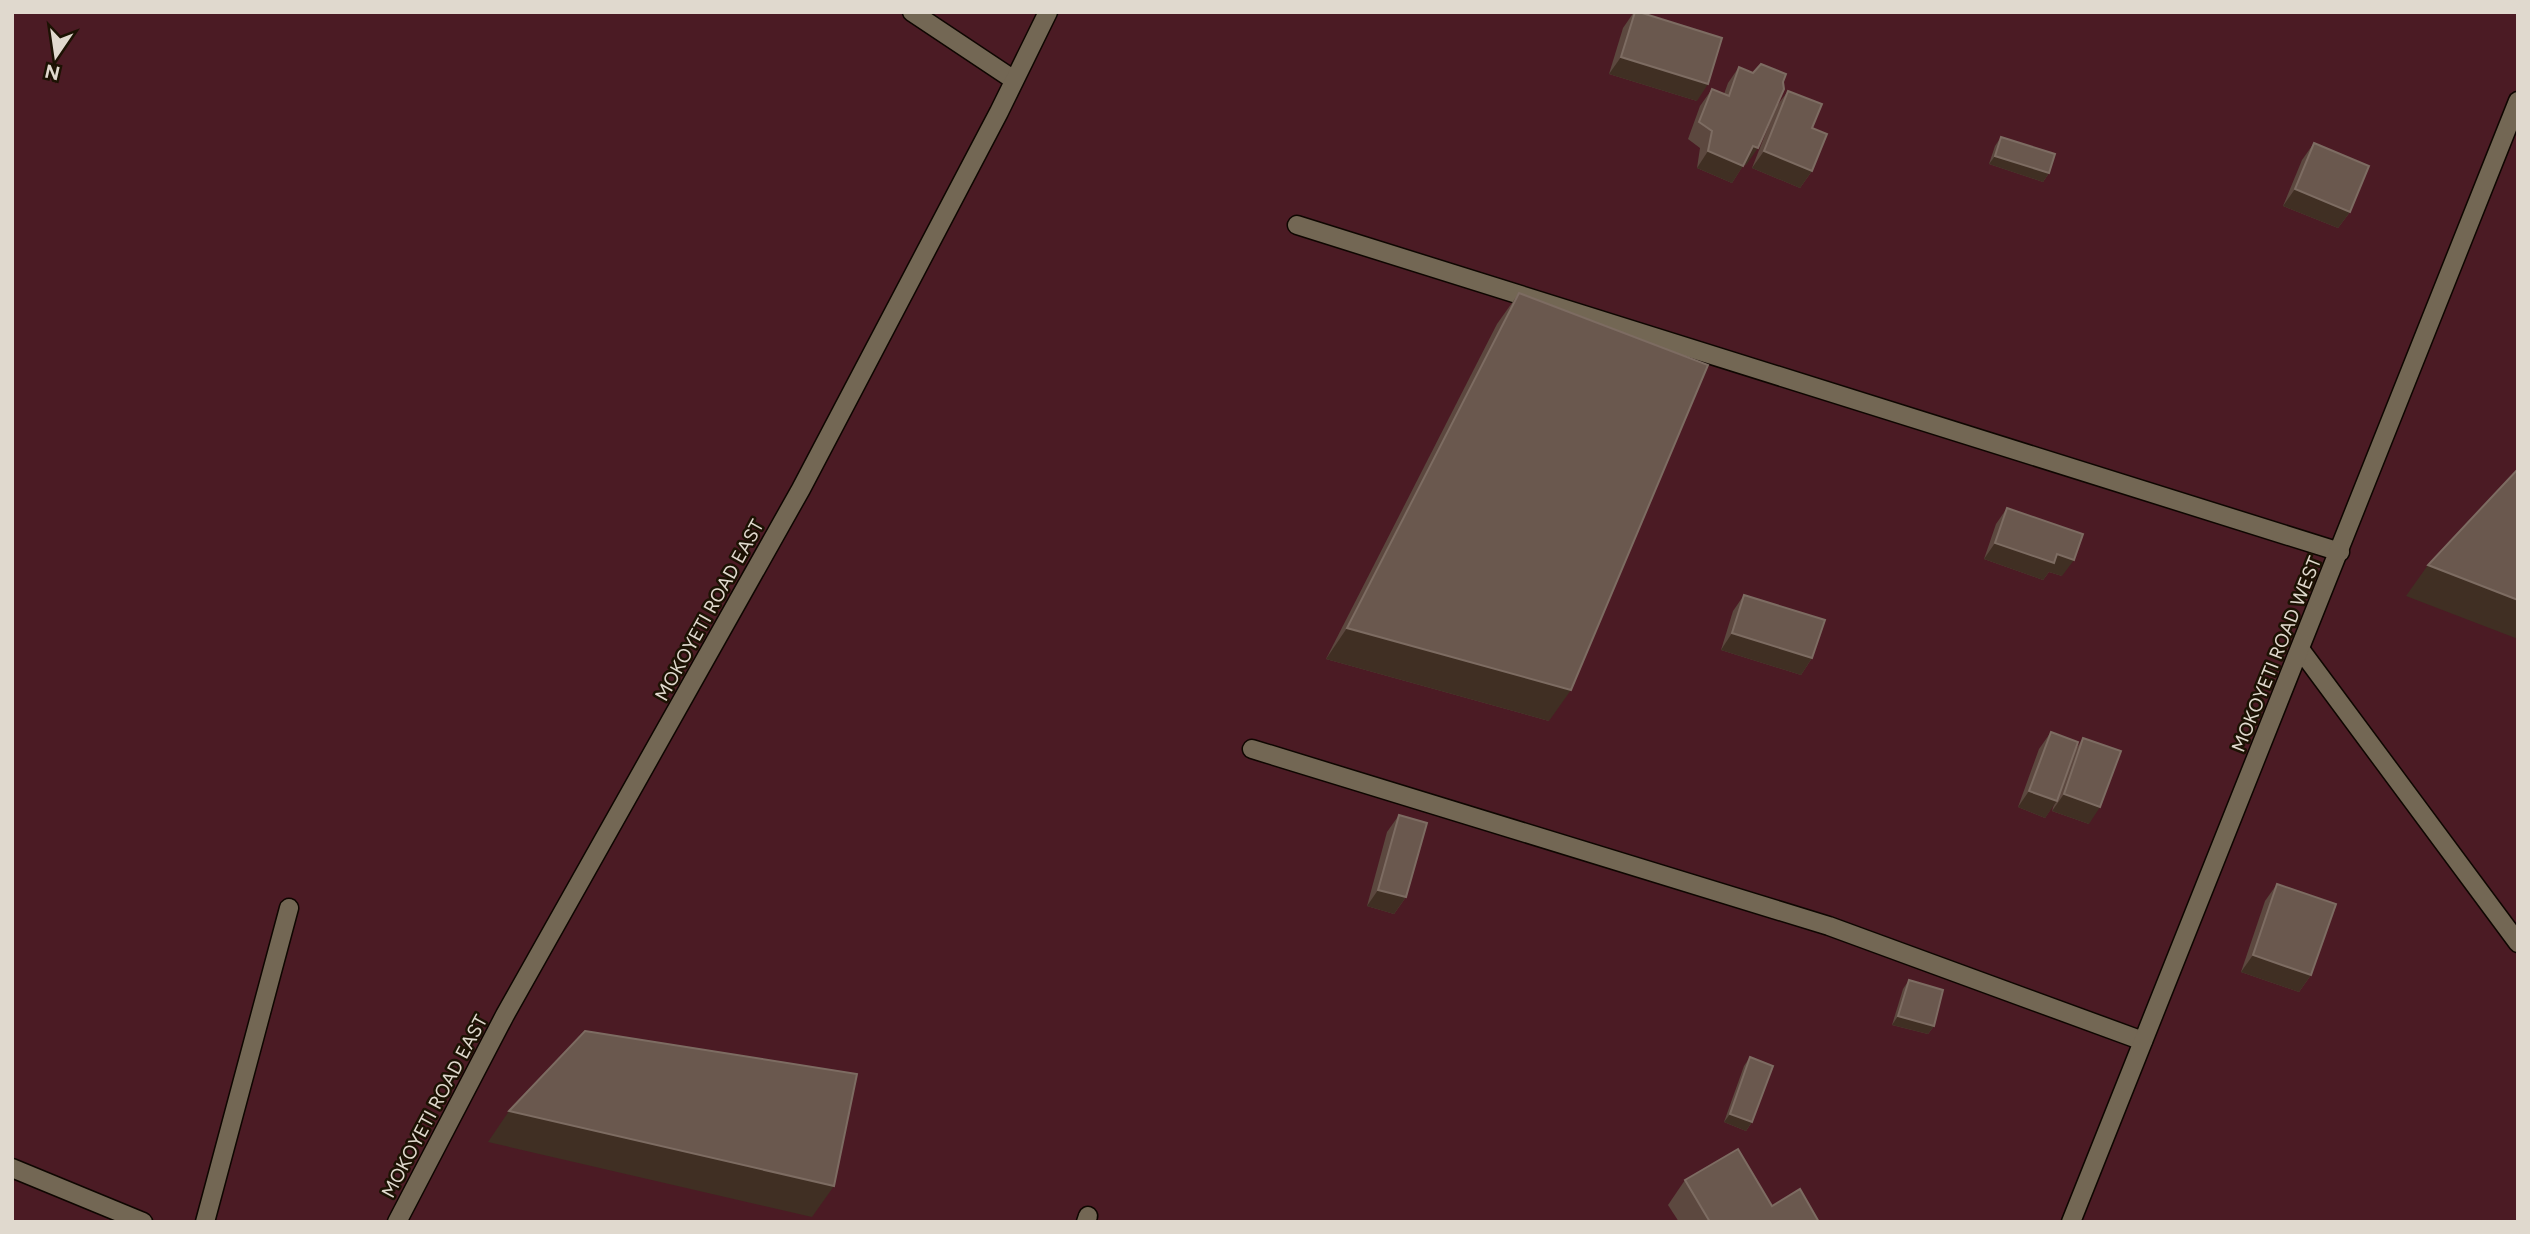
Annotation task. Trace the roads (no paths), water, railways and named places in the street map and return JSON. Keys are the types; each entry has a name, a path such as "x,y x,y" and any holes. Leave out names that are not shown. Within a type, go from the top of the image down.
{"street":[{"path":"912,12 1014,80"},
{"name":"MOKOYETI ROAD EAST","path":"397,1222 512,1003 801,489 1048,12"},
{"name":"MOKOYETI ROAD WEST","path":"2071,1222 2518,101"},
{"path":"1297,225 2340,552"},
{"path":"2300,649 2518,943"},
{"path":"1252,749 1829,926 2143,1041"},
{"path":"205,1222 289,908"},
{"path":"12,1168 143,1222"}]}
